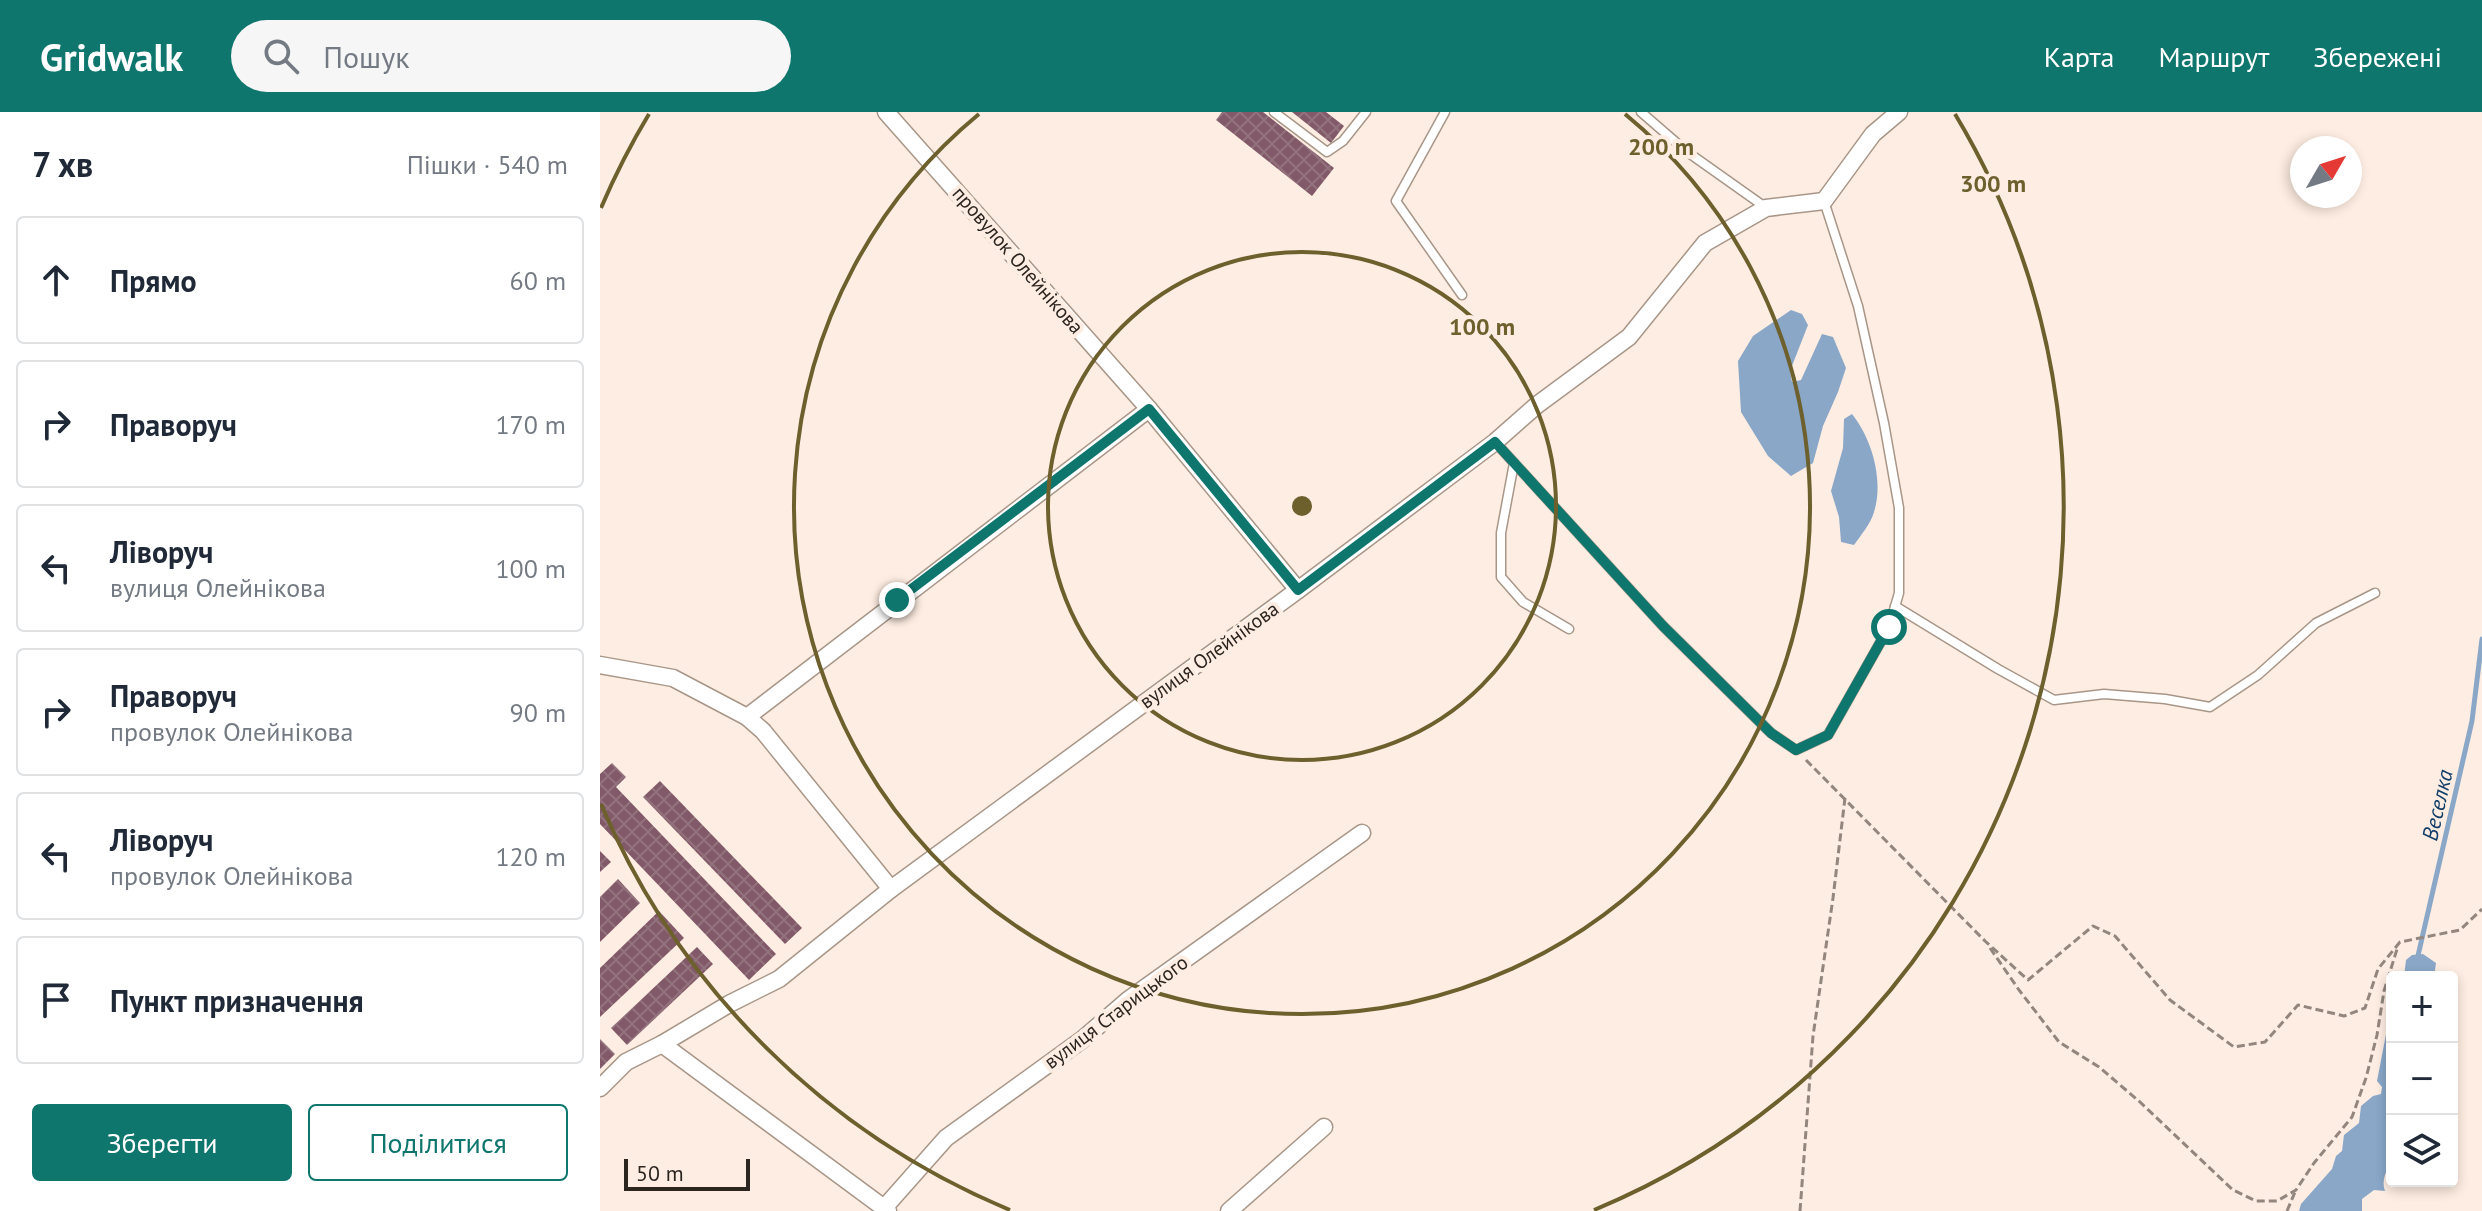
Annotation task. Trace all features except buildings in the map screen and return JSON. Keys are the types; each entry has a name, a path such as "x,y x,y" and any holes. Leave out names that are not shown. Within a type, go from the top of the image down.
{"street":[{"name":"провулок Олейнікова","path":"886,112 1149,409 1298,590"},
{"path":"1824,201 1873,134 1899,112"},
{"name":"вулиця Олейнікова","path":"600,1088 626,1062 779,979 891,889 1495,442 1537,405 1629,337 1705,243 1766,208 1824,201"},
{"path":"747,717 1149,409"},
{"path":"600,665 673,678 747,717 763,731 891,889"},
{"name":"вулиця Старицького","path":"886,1210 946,1138 1083,1039 1128,1000 1362,833"},
{"path":"662,1044 886,1210"},
{"path":"1229,1211 1324,1127"}],"lane":[{"path":"1274,112 1327,152 1343,141 1366,112"},
{"path":"1445,112 1396,201 1462,295"},
{"path":"1641,112 1686,151 1766,208"},
{"path":"1495,442 1663,626 1771,733 1796,750 1828,735 1889,627 1899,593 1899,508 1858,306 1824,201"},
{"path":"1514,463 1501,533 1501,577 1523,602 1569,629"},
{"path":"1895,606 2054,700 2104,694 2165,699 2210,707 2258,675 2316,623 2375,593"}],"path":[{"path":"1796,750 1985,941 2028,980 2093,926 2115,936 2170,1000 2234,1047 2265,1042 2298,1005 2344,1016 2365,1008 2378,969 2400,942 2460,930 2482,909"},
{"path":"1800,1211 1813,1036 1845,798"},
{"path":"1985,941 2059,1042 2099,1067 2233,1190 2256,1201 2277,1201 2296,1190"},
{"path":"2287,1211 2296,1190 2314,1163 2352,1117 2366,1078 2384,991 2400,942"}],"water":[{"path":"1791,310 1802,314 1808,325 1790,371 1792,382 1801,380 1822,334 1833,337 1846,368 1823,426 1813,463 1791,476 1768,456 1741,412 1738,361 1753,336"},
{"path":"1852,414 1870,448 1878,487 1873,516 1854,545 1841,542 1839,517 1831,491 1843,448 1844,419"},
{"path":"2423,954 2436,963 2435,971 2405,971 2406,960 2412,955"},
{"path":"2386,1034 2385,1191 2374,1190 2362,1199 2362,1211 2299,1211 2301,1204 2332,1169 2336,1156 2342,1151 2344,1135 2359,1123 2361,1106 2373,1096 2381,1094 2382,1087 2377,1081"}],"waterway":[{"name":"Веселка","path":"2417,960 2472,721 2482,639"}],"route":[{"path":"897,600 1149,409 1298,590 1495,442 1663,626 1771,733 1796,750 1828,735 1889,627"}]}
